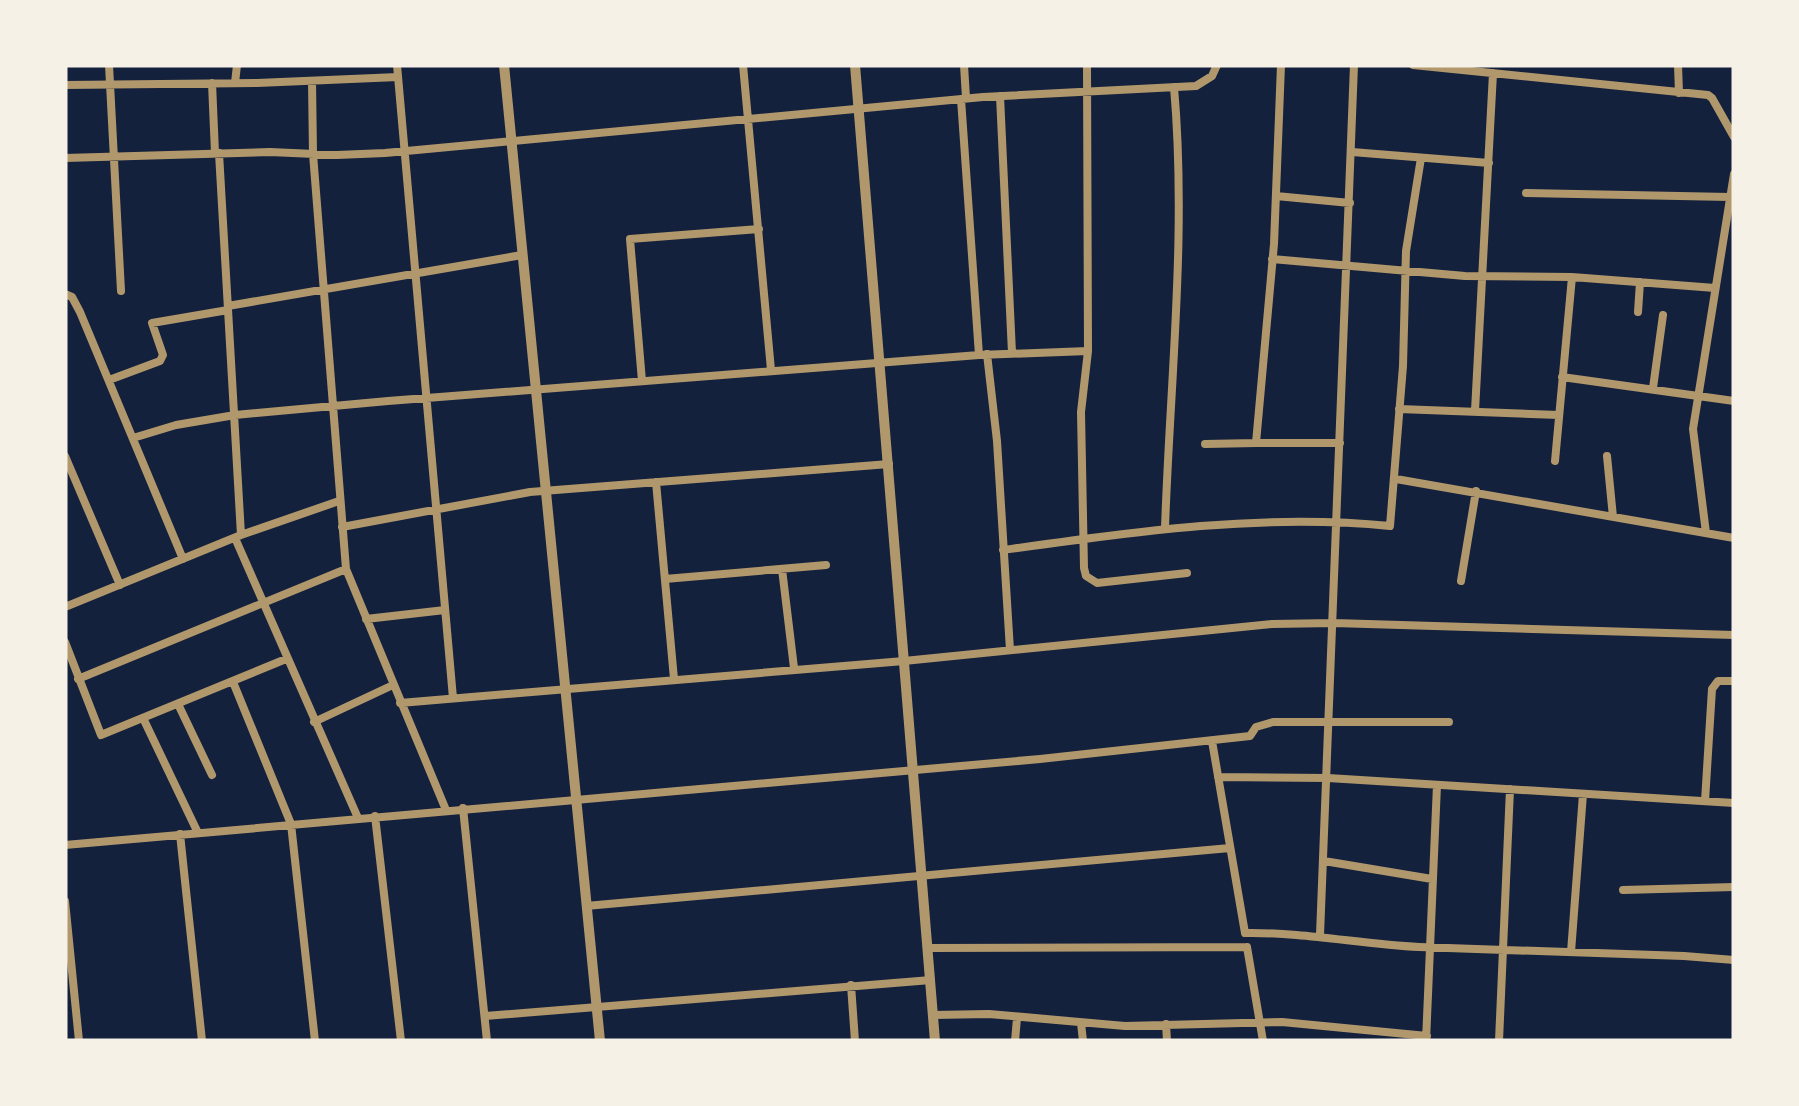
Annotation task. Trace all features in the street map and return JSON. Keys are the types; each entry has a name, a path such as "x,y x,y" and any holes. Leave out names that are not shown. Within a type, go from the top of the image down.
{"street":[{"path":"109,65 121,291"},
{"path":"235,83 237,65"},
{"path":"397,65 453,698"},
{"path":"504,65 600,1041"},
{"path":"743,65 771,370"},
{"path":"855,65 935,1041"},
{"path":"964,65 964,175 983,354 997,440 1010,650"},
{"path":"1087,65 1084,568 1090,581 1187,574"},
{"path":"65,158 406,151 1000,96 1174,88 1202,84 1217,65"},
{"path":"1256,443 1276,196 1280,65"},
{"path":"1320,935 1354,65"},
{"path":"1413,65 1712,98 1734,137"},
{"path":"1678,65 1679,93"},
{"path":"1476,412 1493,73"},
{"path":"65,85 398,77"},
{"path":"312,81 313,154 346,569 446,810"},
{"path":"212,83 235,415 238,537 286,659 358,818"},
{"path":"1165,528 1179,239 1174,88"},
{"path":"1000,96 1012,353"},
{"path":"1352,152 1489,163"},
{"path":"1003,550 1165,528 1337,520 1390,526 1396,479 1405,269 1422,158"},
{"path":"1706,533 1693,429 1734,174"},
{"path":"1526,194 1730,196"},
{"path":"1276,196 1350,202"},
{"path":"642,381 630,238 759,229"},
{"path":"109,380 160,361 164,355 152,323 522,255"},
{"path":"1272,259 1484,276 1572,277 1715,288"},
{"path":"1555,461 1572,277"},
{"path":"1638,312 1640,282"},
{"path":"65,294 80,312 183,559"},
{"path":"1653,388 1663,315"},
{"path":"133,438 176,425 235,415 333,406 983,354 1088,351"},
{"path":"1562,377 1734,401"},
{"path":"1399,409 1558,415"},
{"path":"1206,444 1340,443"},
{"path":"65,456 120,585"},
{"path":"1608,456 1613,517"},
{"path":"342,527 546,491 889,464"},
{"path":"1396,479 1734,538"},
{"path":"656,482 674,679"},
{"path":"1461,581 1476,492"},
{"path":"65,607 339,500"},
{"path":"664,579 826,565"},
{"path":"78,679 346,569"},
{"path":"782,569 794,668"},
{"path":"366,619 444,610"},
{"path":"400,703 904,661 1272,624 1734,635"},
{"path":"65,642 101,735 286,659"},
{"path":"1705,802 1712,690 1718,682 1734,681"},
{"path":"233,682 291,824 315,1041"},
{"path":"314,722 393,685"},
{"path":"178,704 212,775"},
{"path":"143,718 198,833"},
{"path":"65,845 1212,740 1250,736 1256,727 1273,722 1449,722"},
{"path":"1212,740 1263,1041"},
{"path":"1218,776 1328,778 1734,803"},
{"path":"933,1014 1081,1023 1282,1022 1426,1039 1438,784"},
{"path":"1499,1041 1510,789"},
{"path":"1572,952 1583,794"},
{"path":"463,808 487,1041"},
{"path":"375,816 400,1041"},
{"path":"180,834 202,1041"},
{"path":"586,906 1230,848"},
{"path":"1324,861 1432,879"},
{"path":"1623,890 1734,887"},
{"path":"65,901 80,1041"},
{"path":"1244,933 1320,935 1376,945 1428,948 1734,960"},
{"path":"928,948 1247,947"},
{"path":"485,1016 931,980"},
{"path":"851,986 854,1041"},
{"path":"1015,1041 1017,1018"},
{"path":"1081,1023 1083,1041"},
{"path":"1166,1024 1167,1041"}]}
